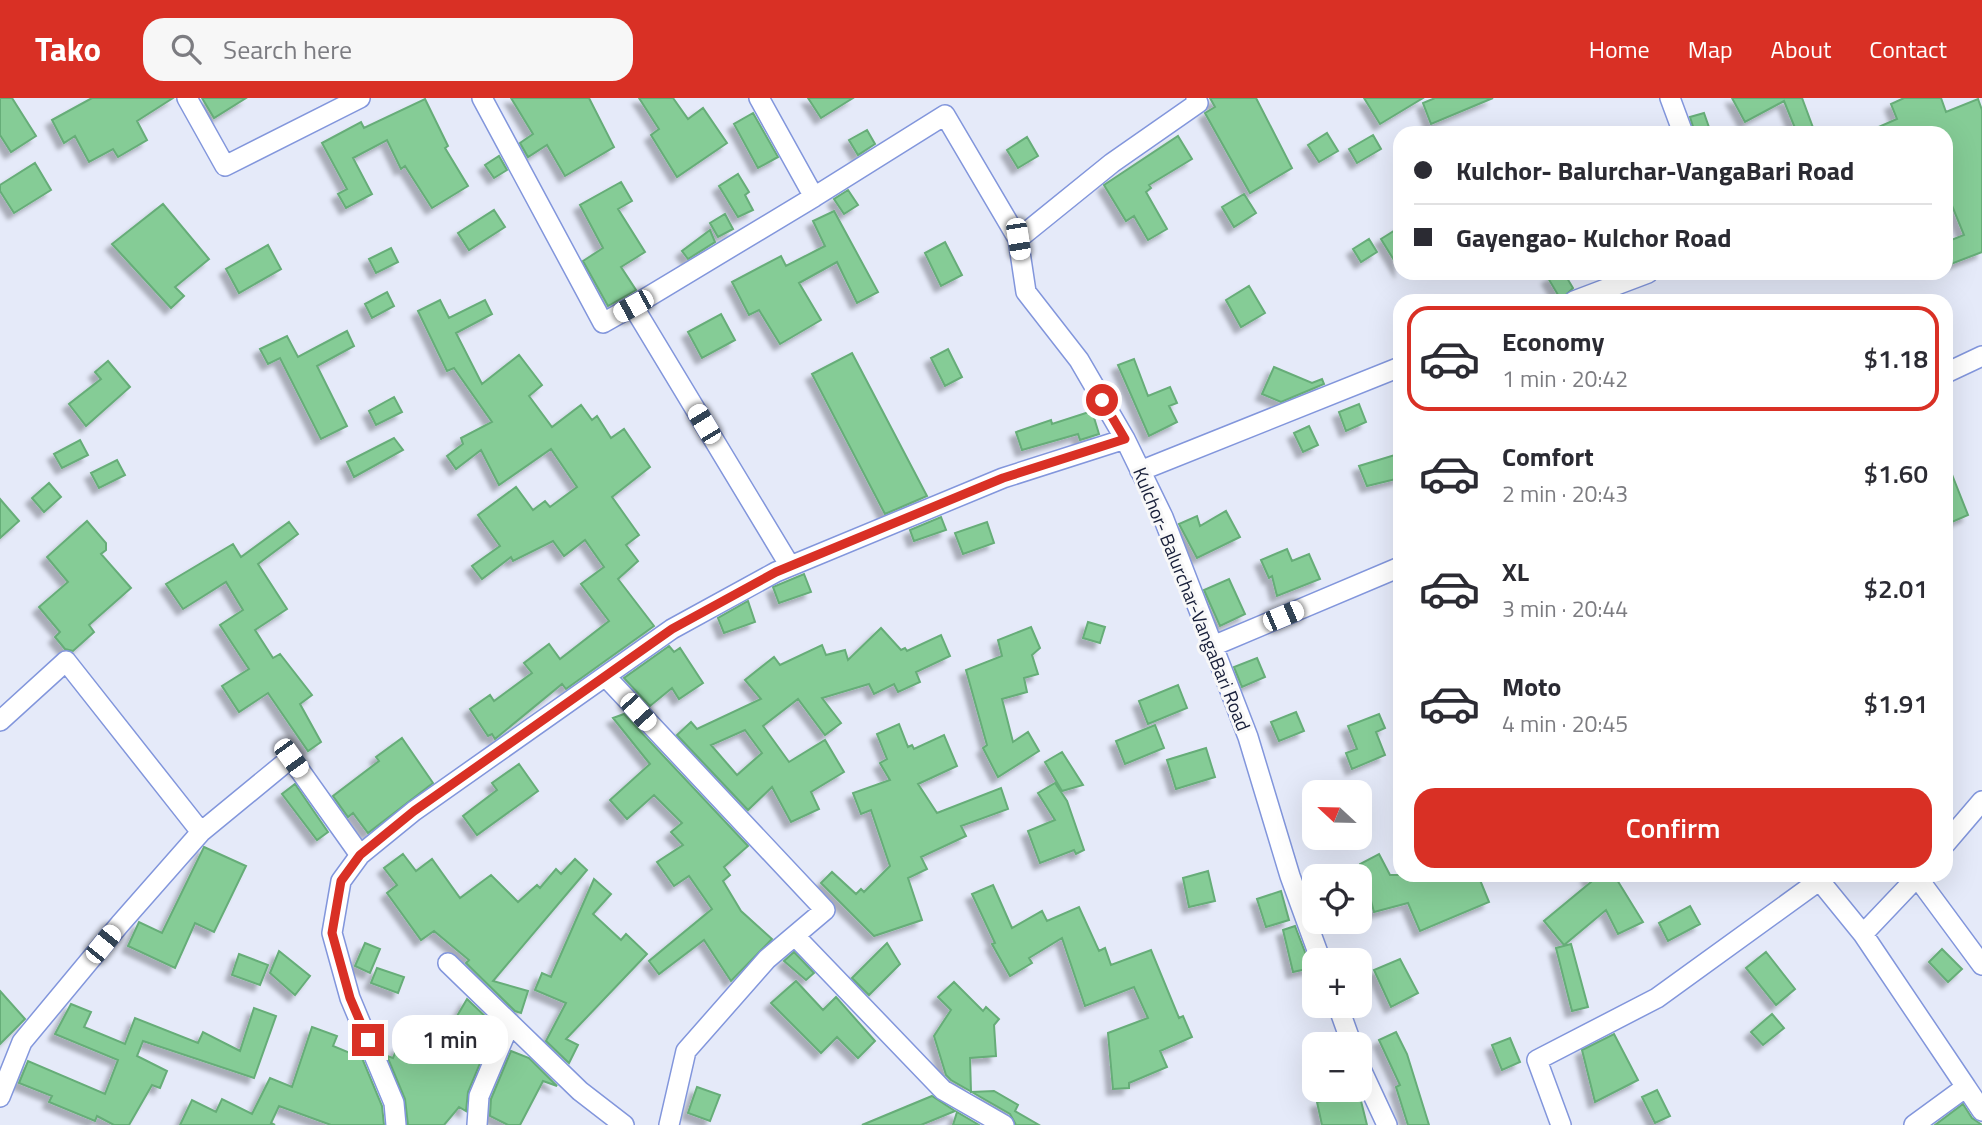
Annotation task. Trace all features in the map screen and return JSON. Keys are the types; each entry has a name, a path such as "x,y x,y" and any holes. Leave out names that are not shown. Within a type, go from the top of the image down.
{"street":[{"path":"187,98 225,166 360,98"},
{"path":"482,98 603,323 945,115 1018,239 1112,163 1200,100"},
{"path":"759,98 814,197"},
{"path":"1670,98 1680,126"},
{"name":"Kulchor- Balurchar-VangaBari Road","path":"1018,239 1026,292 1079,360 1125,439 1163,517 1248,737 1290,876 1316,948"},
{"path":"1592,294 1630,280"},
{"path":"633,306 789,566"},
{"path":"1953,370 1982,356"},
{"path":"1140,471 1393,370"},
{"path":"396,1125 394,1103 350,998 332,933 341,881 360,855 414,811 672,629 789,566 1003,478 1125,439"},
{"path":"1213,646 1393,570"},
{"path":"0,720 66,661 201,832"},
{"path":"606,677 825,910 767,959 686,1051 669,1125"},
{"path":"0,1097 22,1042 201,832 291,758 360,855"},
{"path":"1953,835 1982,801"},
{"path":"1560,1125 1537,1060 1657,998 1812,882"},
{"path":"1820,882 1863,934 1982,1111"},
{"path":"1863,934 1912,882"},
{"path":"1922,882 1982,965"},
{"path":"795,936 943,1090 1004,1125"},
{"path":"448,963 580,1091 624,1125"},
{"path":"477,1125 479,1096 510,1023"},
{"path":"1915,1125 1966,1087"},
{"path":"1372,1093 1387,1125"}],"building":[{"path":"0,98 12,98 36,136 11,152 0,135"},
{"path":"92,98 173,98 137,121 147,140 118,157 113,149 89,162 75,136 64,143 52,120"},
{"path":"202,98 246,98 214,118"},
{"path":"511,98 589,98 614,147 565,176 547,145 528,157 520,143 533,134"},
{"path":"639,98 673,98 688,119 703,108 727,143 677,177 651,135 659,129"},
{"path":"808,98 853,98 821,118"},
{"path":"1210,98 1256,98 1292,168 1250,193 1205,113 1215,107"},
{"path":"1364,98 1423,98 1380,124"},
{"path":"1435,98 1493,98 1431,124 1423,103"},
{"path":"1732,98 1802,98 1812,126 1794,126 1784,101 1745,122"},
{"path":"1904,98 1941,98 1946,112 1978,99 1982,110 1982,252 1953,263 1953,239 1964,235 1953,208 1953,126 1881,126 1897,119 1891,104"},
{"path":"425,99 448,146 445,148 468,186 432,208 405,166 401,169 387,140 353,158 372,194 346,208 338,194 347,189 322,143 361,122 364,128"},
{"path":"753,113 778,157 758,168 734,124"},
{"path":"1704,113 1709,126 1693,126 1690,117"},
{"path":"867,130 875,144 858,155 849,140"},
{"path":"1327,133 1338,151 1319,162 1308,145"},
{"path":"1373,135 1381,149 1357,163 1349,149"},
{"path":"1178,136 1192,159 1149,185 1151,188 1146,192 1167,229 1148,240 1134,216 1126,221 1104,185"},
{"path":"1027,137 1038,156 1018,168 1007,150"},
{"path":"499,156 507,170 494,178 485,165"},
{"path":"35,163 51,190 14,213 0,191 0,185"},
{"path":"738,174 749,192 745,195 753,210 738,217 719,186"},
{"path":"621,182 632,201 618,209 645,252 621,267 636,290 608,306 583,261 603,248 580,205"},
{"path":"848,190 858,205 844,214 834,199"},
{"path":"1244,194 1256,213 1234,227 1222,207"},
{"path":"163,204 209,259 175,287 184,296 171,308 112,244"},
{"path":"494,210 505,227 469,250 458,233"},
{"path":"834,211 878,292 857,303 837,262 799,283 821,320 780,344 759,310 749,315 732,282 781,256 786,266 825,246 813,221"},
{"path":"725,214 733,229 718,237 710,223"},
{"path":"710,230 715,242 688,259 682,251"},
{"path":"1393,231 1393,259 1381,239"},
{"path":"1369,239 1377,252 1361,262 1353,249"},
{"path":"945,242 962,275 941,286 925,253"},
{"path":"268,245 281,269 239,293 226,269"},
{"path":"391,248 398,262 376,273 369,259"},
{"path":"1549,280 1568,280 1573,288 1567,294 1557,294"},
{"path":"1249,286 1265,313 1241,327 1226,300"},
{"path":"387,292 394,306 372,318 365,304"},
{"path":"440,300 449,318 485,300 492,314 456,333 482,384 519,355 542,385 529,396 552,427 581,405 592,420 597,416 611,438 624,429 650,467 612,497 639,535 626,545 638,561 618,579 654,626 566,689 562,684 495,739 492,734 488,736 470,709 490,695 494,701 532,673 524,663 549,644 560,659 609,621 581,584 604,567 585,540 564,556 553,541 513,561 511,557 482,579 472,566 500,546 478,515 516,487 533,510 545,501 550,507 577,487 551,449 499,485 481,450 456,469 447,456 463,444 461,438 492,422 454,368 447,371 418,311"},
{"path":"721,314 735,340 702,358 688,332"},
{"path":"347,331 354,346 317,366 347,426 321,439 280,358 268,364 260,349 287,336 298,357"},
{"path":"948,349 962,377 945,386 931,358"},
{"path":"852,353 927,496 885,514 812,374"},
{"path":"1134,359 1148,396 1170,387 1177,403 1169,406 1177,422 1149,436 1118,365"},
{"path":"108,361 130,387 86,426 69,404 101,379 95,372"},
{"path":"1274,367 1312,383 1322,379 1324,384 1281,402 1262,394"},
{"path":"394,397 402,412 376,425 369,411"},
{"path":"1359,404 1366,422 1346,431 1339,412"},
{"path":"1092,411 1099,434 1080,440 1078,434 1022,450 1016,432 1051,420 1052,424"},
{"path":"1309,426 1318,445 1303,452 1294,433"},
{"path":"394,438 403,450 354,477 347,462"},
{"path":"80,440 88,455 62,468 54,454"},
{"path":"1393,456 1393,480 1367,486 1359,466"},
{"path":"117,460 125,475 99,488 91,473"},
{"path":"1953,477 1968,515 1953,522"},
{"path":"49,483 61,497 44,512 32,498"},
{"path":"0,499 19,521 0,538"},
{"path":"1226,511 1240,537 1197,558 1179,524 1197,516 1200,526"},
{"path":"941,517 946,530 914,541 910,530"},
{"path":"87,521 106,543 106,550 101,554 131,588 89,625 94,632 73,651 65,649 55,637 60,632 39,607 68,582 47,557"},
{"path":"289,522 298,534 258,564 287,609 255,630 273,658 280,654 312,695 300,704 321,742 308,751 268,693 239,712 222,686 249,669 220,625 243,610 226,582 183,609 166,584 233,544 241,557"},
{"path":"987,522 994,543 963,554 955,533"},
{"path":"1287,549 1292,561 1309,554 1320,579 1277,596 1272,576 1269,578 1261,560"},
{"path":"804,574 811,592 779,603 773,587"},
{"path":"1229,579 1245,614 1220,626 1204,590"},
{"path":"748,601 755,622 724,633 718,618"},
{"path":"1088,622 1105,627 1100,643 1083,638"},
{"path":"1031,627 1040,648 1032,655 1038,674 1024,678 1027,692 1002,699 1013,742 1028,732 1039,751 998,777 983,748 987,745 966,670 1002,656 998,640"},
{"path":"881,628 901,650 905,648 907,651 941,635 950,656 916,672 920,682 898,692 894,684 874,694 869,684 822,698 841,723 825,735 798,699 763,726 789,762 825,740 844,772 811,792 819,809 791,822 772,787 748,810 677,735 691,722 697,729 761,699 745,680 774,657 780,665 822,645 826,655 845,650 848,660","holes":["745,730 762,753 737,775 711,745"]},
{"path":"669,646 674,652 680,648 703,683 679,699 672,688 650,706 624,678"},
{"path":"1257,658 1265,677 1242,687 1234,667"},
{"path":"1178,685 1187,708 1148,724 1139,701"},
{"path":"1296,712 1304,731 1279,741 1271,722"},
{"path":"624,714 748,846 724,867 730,875 723,881 741,911 772,939 731,981 704,940 659,974 649,961 712,909 689,876 674,886 657,862 683,845 671,832 682,823 654,795 627,819 610,800 650,764 613,718"},
{"path":"1379,714 1385,728 1376,732 1385,755 1352,769 1346,753 1357,749 1348,726"},
{"path":"899,724 908,747 912,745 914,749 944,735 957,766 918,784 937,813 1001,788 1008,809 961,826 966,836 921,857 927,869 908,878 922,920 874,936 821,883 832,872 856,894 861,889 864,892 890,866 871,810 861,814 853,793 890,780 880,763 887,759 877,734"},
{"path":"1155,725 1164,748 1125,764 1116,741"},
{"path":"402,738 433,783 368,833 353,813 348,817 333,796 379,761 376,757"},
{"path":"1206,748 1215,777 1176,789 1167,760"},
{"path":"1062,752 1083,785 1062,791 1045,762"},
{"path":"519,764 538,791 477,835 463,816 497,790 492,783"},
{"path":"1055,783 1067,801 1084,850 1076,854 1074,850 1040,863 1028,831 1055,820 1038,793"},
{"path":"295,784 328,832 317,840 282,794"},
{"path":"204,847 246,866 214,932 195,923 175,968 128,946 139,922 162,933"},
{"path":"403,854 416,871 432,859 460,898 491,875 518,902 537,885 540,888 556,869 561,874 575,859 587,870 493,981 528,991 521,1013 515,1011 466,963 469,960 434,931 421,940 387,893 397,885 384,868"},
{"path":"1379,854 1390,875 1393,875 1393,882 1481,882 1489,902 1420,931 1408,903 1374,912 1372,864 1360,864"},
{"path":"1208,871 1215,901 1189,907 1183,878"},
{"path":"594,879 611,894 593,914 621,940 626,934 647,954 566,1039 578,1045 569,1063 546,1041 566,1003 535,990 542,973 551,977"},
{"path":"1591,882 1618,882 1643,922 1618,934 1606,910 1564,945 1544,921"},
{"path":"993,885 1012,928 1042,911 1047,921 1079,907 1099,951 1105,948 1111,965 1151,950 1179,1018 1183,1016 1192,1037 1160,1051 1167,1067 1129,1083 1129,1088 1113,1089 1108,1033 1148,1018 1134,987 1085,1006 1062,938 1029,958 1032,963 1010,976 992,944 995,943 972,894"},
{"path":"1281,891 1289,920 1266,927 1257,899"},
{"path":"1690,906 1700,924 1668,941 1659,923"},
{"path":"1295,926 1303,948 1302,970 1293,972 1283,930"},
{"path":"365,943 380,949 370,973 355,966"},
{"path":"887,943 900,964 869,995 852,978"},
{"path":"1571,944 1588,1007 1572,1011 1556,948"},
{"path":"1942,949 1962,969 1948,982 1929,962"},
{"path":"279,951 310,976 295,995 270,973"},
{"path":"794,952 814,973 806,980 784,961"},
{"path":"1766,952 1795,989 1776,1005 1746,968"},
{"path":"239,954 268,965 260,985 232,975"},
{"path":"1400,959 1418,993 1391,1007 1374,970"},
{"path":"377,968 404,977 398,993 371,983"},
{"path":"796,981 823,1010 836,997 875,1041 858,1058 837,1037 821,1053 771,1003"},
{"path":"954,982 983,1011 986,1007 999,1019 994,1025 996,1056 970,1058 971,1092 946,1075 934,1036 951,1010 938,997"},
{"path":"0,991 25,1019 0,1044"},
{"path":"467,999 488,1019 477,1038 489,1042 468,1092 466,1111 459,1107 444,1125 408,1125 405,1099 387,1056 393,1058 398,1046 422,1056 439,1022 450,1028"},
{"path":"71,1004 91,1012 84,1027 125,1044 135,1018 198,1043 203,1032 240,1051 254,1008 276,1016 254,1078 143,1041 137,1056 167,1071 160,1088 152,1085 129,1125 114,1125 97,1116 95,1121 49,1102 52,1096 19,1083 28,1061 105,1094 118,1060 55,1034"},
{"path":"1772,1014 1784,1028 1763,1045 1751,1032"},
{"path":"312,1027 337,1036 333,1046 362,1058 382,1106 384,1125 331,1125 279,1106 271,1123 275,1125 180,1125 192,1100 216,1112 222,1099 252,1114 270,1078 292,1087"},
{"path":"1396,1032 1407,1054 1429,1125 1408,1125 1396,1087 1400,1085 1379,1040"},
{"path":"1614,1034 1638,1080 1595,1102 1582,1050"},
{"path":"1510,1038 1520,1062 1502,1070 1492,1045"},
{"path":"511,1051 529,1058 557,1086 543,1081 520,1125 508,1125 490,1116 491,1099"},
{"path":"697,1087 720,1095 710,1121 688,1113"},
{"path":"1657,1090 1670,1116 1655,1123 1642,1097"},
{"path":"994,1091 1018,1105 1015,1111 1039,1125 1016,1125 1010,1114 972,1092"},
{"path":"932,1096 955,1111 921,1125 862,1125"},
{"path":"1317,1102 1361,1102 1367,1125 1322,1125"},
{"path":"1963,1104 1972,1118 1982,1125 1935,1125"},
{"path":"957,1112 979,1125 953,1125"}],"route":[{"path":"368,1040 350,998 332,933 341,881 360,855 414,811 496,756 672,629 776,572 902,517 1003,478 1125,439 1102,400"}]}
